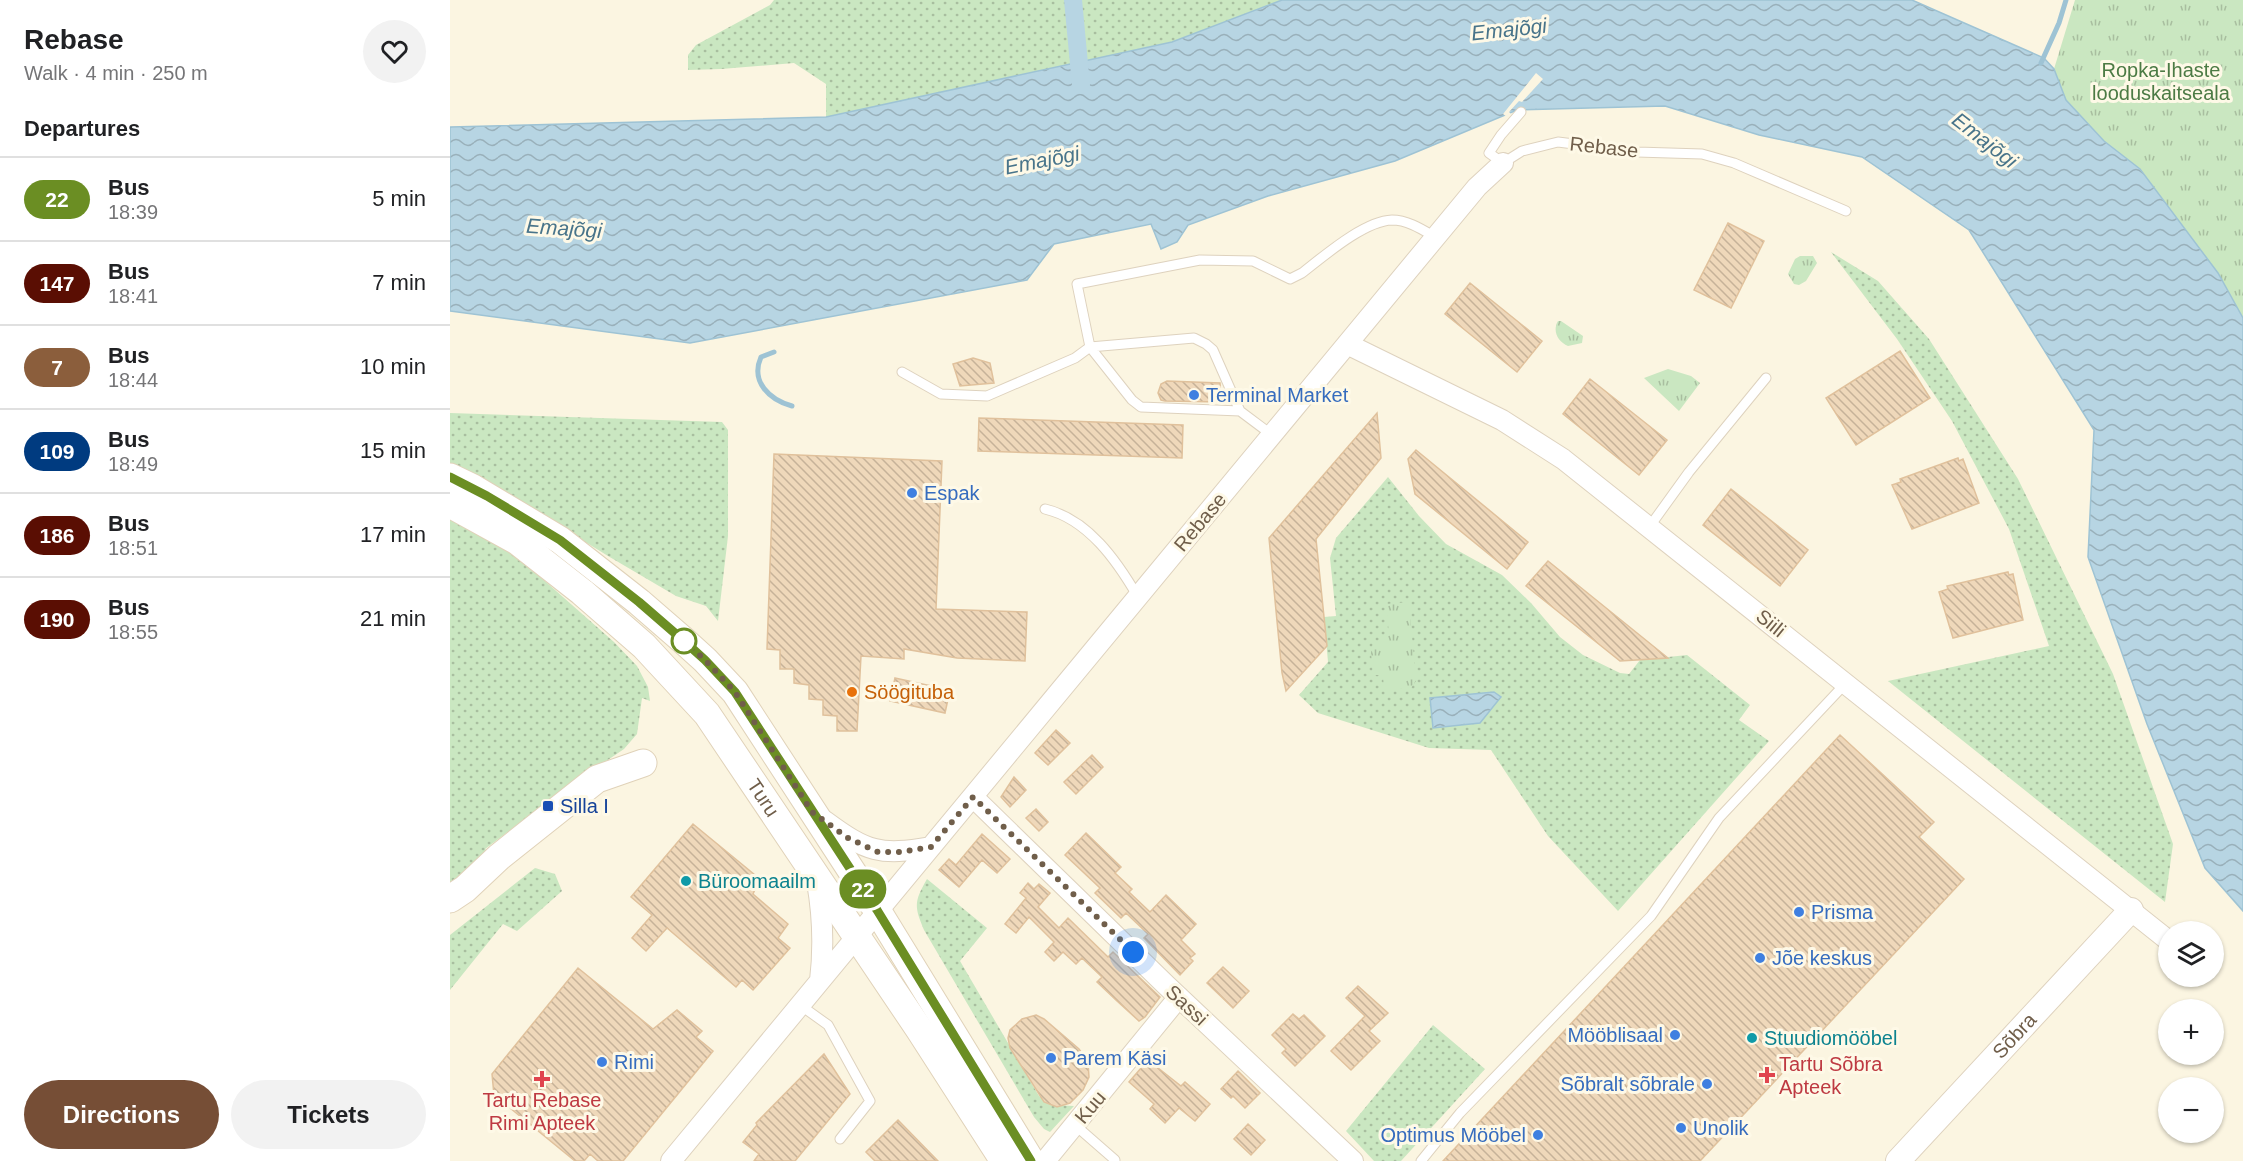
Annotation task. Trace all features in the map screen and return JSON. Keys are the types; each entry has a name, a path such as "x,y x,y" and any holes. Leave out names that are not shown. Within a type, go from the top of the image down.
{"main road":[{"name":"Turu","path":"450,477 507,507 560,540 639,602 705,660 735,692 877,910 1031,1161"},
{"name":"Turu","path":"450,504 517,541 582,592 644,646 707,714 857,935 1004,1161"},
{"path":"450,899 597,779 642,763"}],"street":[{"name":"Rebase","path":"671,1161 1477,187 1503,163"},
{"name":"Siili","path":"1347,344 1502,420 1563,459 2158,932"},
{"name":"Sassi","path":"973,797 1179,997 1353,1161"},
{"path":"812,812 848,838 878,852 901,852 931,847"},
{"path":"815,874 822,914 824,946 820,981"},
{"name":"Sõbra","path":"1898,1161 2130,910"},
{"path":"836,960 878,967"},
{"name":"Kuu","path":"1045,1161 1179,997"}],"lane":[{"path":"1503,163 1489,153 1521,112"},
{"name":"Rebase","path":"1503,163 1522,151 1558,142 1637,152 1702,154 1734,163 1846,212"},
{"path":"1240,411 1141,407 1132,400 1090,347 1077,284 1200,260 1253,261 1290,279 1370,226 1392,220 1416,225 1436,237"},
{"path":"902,372 941,394 987,396 1075,358 1090,347 1194,338 1213,350 1240,411 1272,435"},
{"path":"1650,526 1689,472 1766,378"},
{"path":"1045,509 1066,517 1085,530 1120,567 1138,597"},
{"path":"1421,1161 1460,1113 1651,916 1719,818 1846,683"},
{"path":"800,1005 828,1024 870,1101 840,1139"},
{"path":"1075,1125 1115,1160"}],"green space":[{"path":"774,0 1282,0 1172,42 826,117 826,84 794,63 688,70 688,55 696,45 770,5"},
{"name":"Ropka-Ihaste looduskaitseala","path":"2075,0 2243,0 2243,318 2218,273 2140,169 2104,141 2066,100 2054,69"},
{"path":"1831,252 1878,281 1929,339 2018,479 2113,674 2173,844 2165,902 1888,681 2049,646 2009,529 1952,421 1897,339"},
{"path":"1800,256 1813,256 1817,263 1806,281 1799,285 1794,284 1788,274 1795,259"},
{"path":"1558,321 1583,336 1582,343 1568,346 1561,342 1556,332"},
{"path":"1668,369 1691,376 1700,383 1679,411 1644,378"},
{"path":"450,413 722,422 728,430 728,536 718,621 706,606 676,596 495,486 450,465"},
{"path":"1388,477 1419,516 1446,544 1502,575 1531,603 1560,637 1583,655 1620,673 1629,674 1640,660 1687,655 1750,705 1739,720 1769,741 1618,911 1548,836 1491,750 1429,748 1318,713 1299,695 1328,662 1324,617 1336,616 1330,558 1336,538"},
{"path":"450,514 504,545 614,642 637,666 648,687 650,701 642,698 637,734 624,749 565,789 485,849 495,859 450,892"},
{"path":"1409,602 1416,681 1411,688 1384,690 1383,675 1373,675 1371,653 1373,643 1385,639 1389,634 1386,604"},
{"path":"535,868 555,874 562,891 517,931 503,924 450,990 450,935"},
{"path":"927,879 987,928 960,961 1039,1096 1054,1105 1074,1106 1050,1132 1044,1129 1034,1117 924,930 918,915 917,904"},
{"path":"1433,1025 1485,1069 1401,1161 1374,1161 1346,1131"}],"water":[{"name":"Emajõgi","path":"1282,0 1912,0 2044,58 2054,69 2066,100 2104,141 2140,169 2218,273 2243,318 2243,911 2205,868 2147,724 2088,557 2094,430 1969,230 1862,157 1759,135 1665,106 1517,110 1395,161 1268,196 1188,225 1177,242 1161,249 1151,224 1054,244 1027,280 690,343 450,311 450,127 826,117 1172,42"},
{"path":"1494,692 1501,697 1480,723 1433,728 1430,698"}],"pier":[{"path":"1536,73 1543,79 1522,102 1519,101 1509,112 1512,115 1507,117 1503,114"}],"building":[{"path":"1728,223 1764,241 1731,308 1694,290"},
{"path":"1470,283 1542,341 1517,372 1445,314"},
{"path":"1900,351 1930,398 1856,445 1826,398"},
{"path":"973,358 990,363 994,383 960,386 953,364"},
{"path":"1590,379 1667,440 1639,475 1563,414"},
{"path":"1167,381 1220,383 1221,402 1161,400 1158,393 1161,384"},
{"path":"1377,413 1381,458 1316,539 1327,646 1286,691 1282,673 1269,538"},
{"path":"979,418 1183,425 1182,458 978,451"},
{"path":"1416,450 1528,542 1507,569 1415,494 1408,459"},
{"path":"774,454 942,461 936,609 1027,612 1025,661 957,658 904,649 904,659 861,656 857,731 837,731 837,716 823,715 823,700 809,699 809,685 794,683 794,669 780,669 780,650 767,649"},
{"path":"1958,458 1959,461 1963,459 1979,503 1912,529 1892,485 1901,482 1900,479"},
{"path":"1731,489 1808,550 1780,586 1703,525"},
{"path":"1548,561 1668,658 1620,661 1526,586"},
{"path":"2008,572 2009,575 2013,574 2023,620 1953,638 1939,592 1948,589 1947,586"},
{"path":"895,678 950,690 945,713 890,701"},
{"path":"1056,730 1070,743 1048,765 1035,753"},
{"name":"Jõe keskus","path":"1840,735 1934,822 1919,837 1964,879 1700,1161 1443,1161"},
{"path":"1092,755 1103,767 1076,794 1064,782"},
{"path":"1014,777 1026,790 1010,807 1001,797"},
{"path":"1036,809 1048,822 1039,831 1026,818"},
{"path":"693,824 755,875 759,880 753,894 788,924 778,938 790,948 753,990 742,980 736,987 667,928 646,951 632,938 652,915 631,897"},
{"path":"1086,833 1121,867 1115,873 1132,889 1129,892 1150,912 1166,895 1196,924 1181,940 1195,954 1190,958 1193,961 1180,975 1144,938 1148,934 1126,913 1121,918 1095,893 1100,888 1065,855"},
{"path":"982,834 1010,859 997,873 982,860 959,887 939,870 949,859 956,865"},
{"path":"1028,883 1034,889 1039,884 1050,893 1038,907 1059,928 1068,918 1108,957 1113,952 1160,997 1145,1017 1139,1021 1117,1001 1097,982 1102,977 1082,958 1076,964 1063,952 1054,961 1045,952 1054,942 1029,917 1016,933 1005,924 1026,898 1020,893"},
{"path":"1223,967 1249,991 1233,1008 1207,983"},
{"name":"Rimi","path":"578,968 653,1029 677,1010 702,1031 696,1037 713,1051 623,1161 598,1161 590,1154 584,1161 575,1161 494,1095 492,1074"},
{"path":"1358,986 1388,1013 1369,1031 1380,1041 1351,1070 1331,1051 1365,1016 1346,998"},
{"path":"1293,1014 1299,1019 1304,1015 1325,1036 1295,1066 1282,1053 1286,1049 1272,1035"},
{"name":"Parem Käsi","path":"1036,1015 1044,1019 1079,1049 1088,1062 1089,1077 1083,1090 1070,1103 1057,1107 1044,1102 1010,1048 1008,1038 1010,1030 1022,1019"},
{"path":"824,1054 850,1094 795,1161 754,1161 759,1154 743,1142 757,1125 756,1123"},
{"path":"1148,1060 1181,1086 1185,1082 1210,1104 1195,1121 1179,1108 1165,1123 1150,1109 1154,1104 1129,1082"},
{"path":"1238,1071 1260,1093 1245,1108 1233,1096 1231,1098 1221,1089"},
{"path":"898,1120 938,1161 875,1161 866,1152"},
{"path":"1248,1124 1265,1140 1251,1155 1234,1139"}],"waterway":[{"path":"1073,0 1081,85"},
{"path":"2041,63 2059,23 2066,0"},
{"path":"774,352 761,357 758,366 760,382 764,389 776,399 792,406"}],"bus line":[{"name":"22","path":"450,477 516,512 560,540 639,602 684,641 735,692 877,910 1031,1161"}],"place":[{"name":"Terminal Market","path":"1194,395"},
{"name":"Espak","path":"912,493"},
{"name":"Söögituba","path":"852,692"},
{"name":"Silla I","path":"548,806"},
{"name":"Büroomaailm","path":"686,881"},
{"name":"Prisma","path":"1799,912"},
{"name":"Jõe keskus","path":"1760,958"},
{"name":"Mööblisaal","path":"1675,1035"},
{"name":"Stuudiomööbel","path":"1752,1038"},
{"name":"Parem Käsi","path":"1051,1058"},
{"name":"Rimi","path":"602,1062"},
{"name":"Tartu Sõbra Apteek","path":"1767,1075"},
{"name":"Tartu Rebase Rimi Apteek","path":"542,1079"},
{"name":"Sõbralt sõbrale","path":"1707,1084"},
{"name":"Unolik","path":"1681,1128"},
{"name":"Optimus Mööbel","path":"1538,1135"}],"route":[{"path":"684,641 735,692 812,812 848,838 878,852 901,852 931,847 973,797 1133,952"}]}
